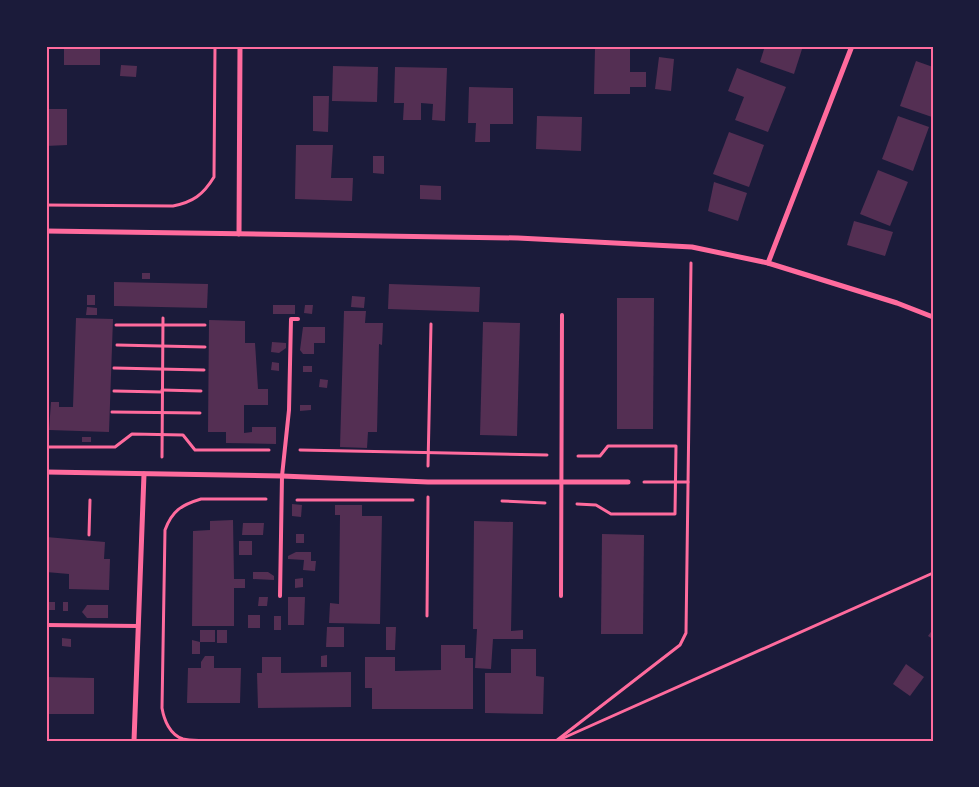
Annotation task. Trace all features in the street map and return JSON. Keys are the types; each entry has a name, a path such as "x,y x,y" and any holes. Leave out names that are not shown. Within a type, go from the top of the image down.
{"street":[{"path":"239,234 240,46"},
{"path":"768,263 852,46"},
{"path":"46,231 518,238 692,247 768,263 897,303 933,317"},
{"path":"46,472 282,476 428,482 628,482"},
{"path":"134,741 144,474"}],"lane":[{"path":"561,596 563,456 562,315"},
{"path":"280,596 282,476 289,410 290,319 298,319"},
{"path":"46,624 138,626"}],"path":[{"path":"46,205 173,206 189,203 202,195 214,177 215,46"},
{"path":"557,741 680,645 686,633 692,247"},
{"path":"162,318 162,474"},
{"path":"427,616 431,324"},
{"path":"116,325 205,325"},
{"path":"117,345 205,347"},
{"path":"114,368 204,370"},
{"path":"114,391 201,391"},
{"path":"112,412 200,413"},
{"path":"46,447 115,447 132,434 183,436 196,450 600,456 608,446 676,446 675,514 611,514 596,505 499,501"},
{"path":"628,482 688,482"},
{"path":"250,741 182,738 170,728 164,719 162,708 165,530 170,518 179,507 201,499 436,500"},
{"path":"89,535 90,500"},
{"path":"557,741 933,573"}],"building":[{"path":"64,46 100,46 100,65 64,65"},
{"path":"765,46 803,46 794,74 760,62"},
{"path":"595,48 630,49 630,72 646,72 646,87 630,87 630,94 594,94"},
{"path":"659,57 674,59 671,91 655,89"},
{"path":"916,61 933,67 932,117 900,106"},
{"path":"121,65 137,66 136,77 120,76"},
{"path":"333,66 378,67 377,102 332,101"},
{"path":"395,67 447,68 445,121 432,120 433,104 421,103 421,120 403,120 404,103 394,103"},
{"path":"737,68 786,87 768,132 735,120 744,97 728,91"},
{"path":"469,87 513,88 513,124 490,124 490,142 475,142 476,123 468,123"},
{"path":"313,96 329,96 328,132 313,131"},
{"path":"46,109 67,109 67,145 46,146"},
{"path":"537,116 582,117 581,151 536,149"},
{"path":"898,116 929,127 913,171 882,159"},
{"path":"729,132 764,145 749,187 713,174"},
{"path":"296,145 333,145 331,178 353,178 352,201 295,199"},
{"path":"46,153 48,153 48,165 46,165"},
{"path":"373,156 384,156 384,174 373,173"},
{"path":"878,170 908,182 890,226 860,214"},
{"path":"714,182 747,193 738,221 708,211"},
{"path":"420,185 441,186 441,200 420,199"},
{"path":"854,221 893,232 885,256 847,245"},
{"path":"142,273 150,273 150,279 142,279"},
{"path":"114,282 208,284 207,308 114,306"},
{"path":"389,284 480,287 479,312 388,309"},
{"path":"87,295 95,295 95,305 87,305"},
{"path":"352,296 365,297 364,308 351,307"},
{"path":"617,298 654,298 653,429 617,429"},
{"path":"273,305 295,305 295,314 273,314"},
{"path":"305,305 313,305 312,314 304,313"},
{"path":"87,307 97,308 97,315 86,315"},
{"path":"344,311 366,311 365,323 383,323 382,345 379,344 377,432 368,432 367,448 340,447"},
{"path":"76,318 113,319 109,432 49,430 51,402 59,402 59,407 73,407"},
{"path":"209,320 245,321 245,343 255,343 258,389 268,389 268,405 244,405 244,433 252,432 252,427 276,427 276,444 226,443 226,432 208,432"},
{"path":"483,322 520,323 517,436 480,435"},
{"path":"303,327 325,327 325,343 314,343 314,354 303,354 300,350"},
{"path":"272,342 286,343 286,348 279,353 271,352"},
{"path":"272,362 279,363 279,371 271,370"},
{"path":"303,366 312,366 312,372 303,372"},
{"path":"320,379 328,380 327,388 319,387"},
{"path":"300,405 311,405 311,410 300,411"},
{"path":"82,437 91,437 91,442 82,442"},
{"path":"292,504 302,505 301,517 292,516"},
{"path":"335,505 362,505 362,516 382,516 380,624 329,623 330,603 339,604 340,515 335,515"},
{"path":"233,520 234,579 245,579 245,588 234,588 234,626 192,626 193,531 210,530 210,521"},
{"path":"474,521 513,522 511,631 523,630 523,639 493,639 491,669 475,668 477,629 473,629"},
{"path":"243,523 264,523 263,535 242,535"},
{"path":"296,534 304,534 304,543 296,543"},
{"path":"602,534 644,535 643,634 601,634"},
{"path":"46,537 105,542 104,559 110,559 109,590 69,589 69,574 46,572"},
{"path":"239,541 252,541 252,555 239,555"},
{"path":"296,552 311,552 311,561 316,561 315,571 303,570 304,560 288,559 288,556"},
{"path":"253,572 268,572 274,576 274,580 253,579"},
{"path":"303,578 303,587 295,588 295,579"},
{"path":"259,597 268,597 267,606 258,606"},
{"path":"288,597 305,597 304,625 288,625"},
{"path":"48,602 55,602 55,610 48,610"},
{"path":"63,602 68,602 68,611 63,611"},
{"path":"87,605 108,605 108,618 87,618 82,612"},
{"path":"248,615 260,615 260,628 248,628"},
{"path":"274,616 281,616 281,630 274,630"},
{"path":"327,627 344,627 344,647 326,647"},
{"path":"386,627 396,627 395,650 386,650"},
{"path":"933,629 933,639 928,636"},
{"path":"200,630 215,630 215,642 200,642"},
{"path":"217,630 227,630 227,643 217,643"},
{"path":"62,638 71,639 71,647 62,646"},
{"path":"192,640 200,642 200,654 192,654"},
{"path":"441,645 465,645 465,658 473,658 473,709 372,709 372,688 365,688 365,657 395,657 395,671 441,670"},
{"path":"511,649 536,649 536,676 544,677 543,714 485,713 485,673 511,673"},
{"path":"327,655 327,667 321,667 321,656"},
{"path":"205,656 214,656 214,668 241,668 240,703 187,703 188,668 201,668 201,662"},
{"path":"262,657 281,657 281,673 351,672 351,707 258,708 257,673 262,673"},
{"path":"906,664 924,677 910,696 893,684"},
{"path":"46,677 94,678 94,714 46,714"}]}
